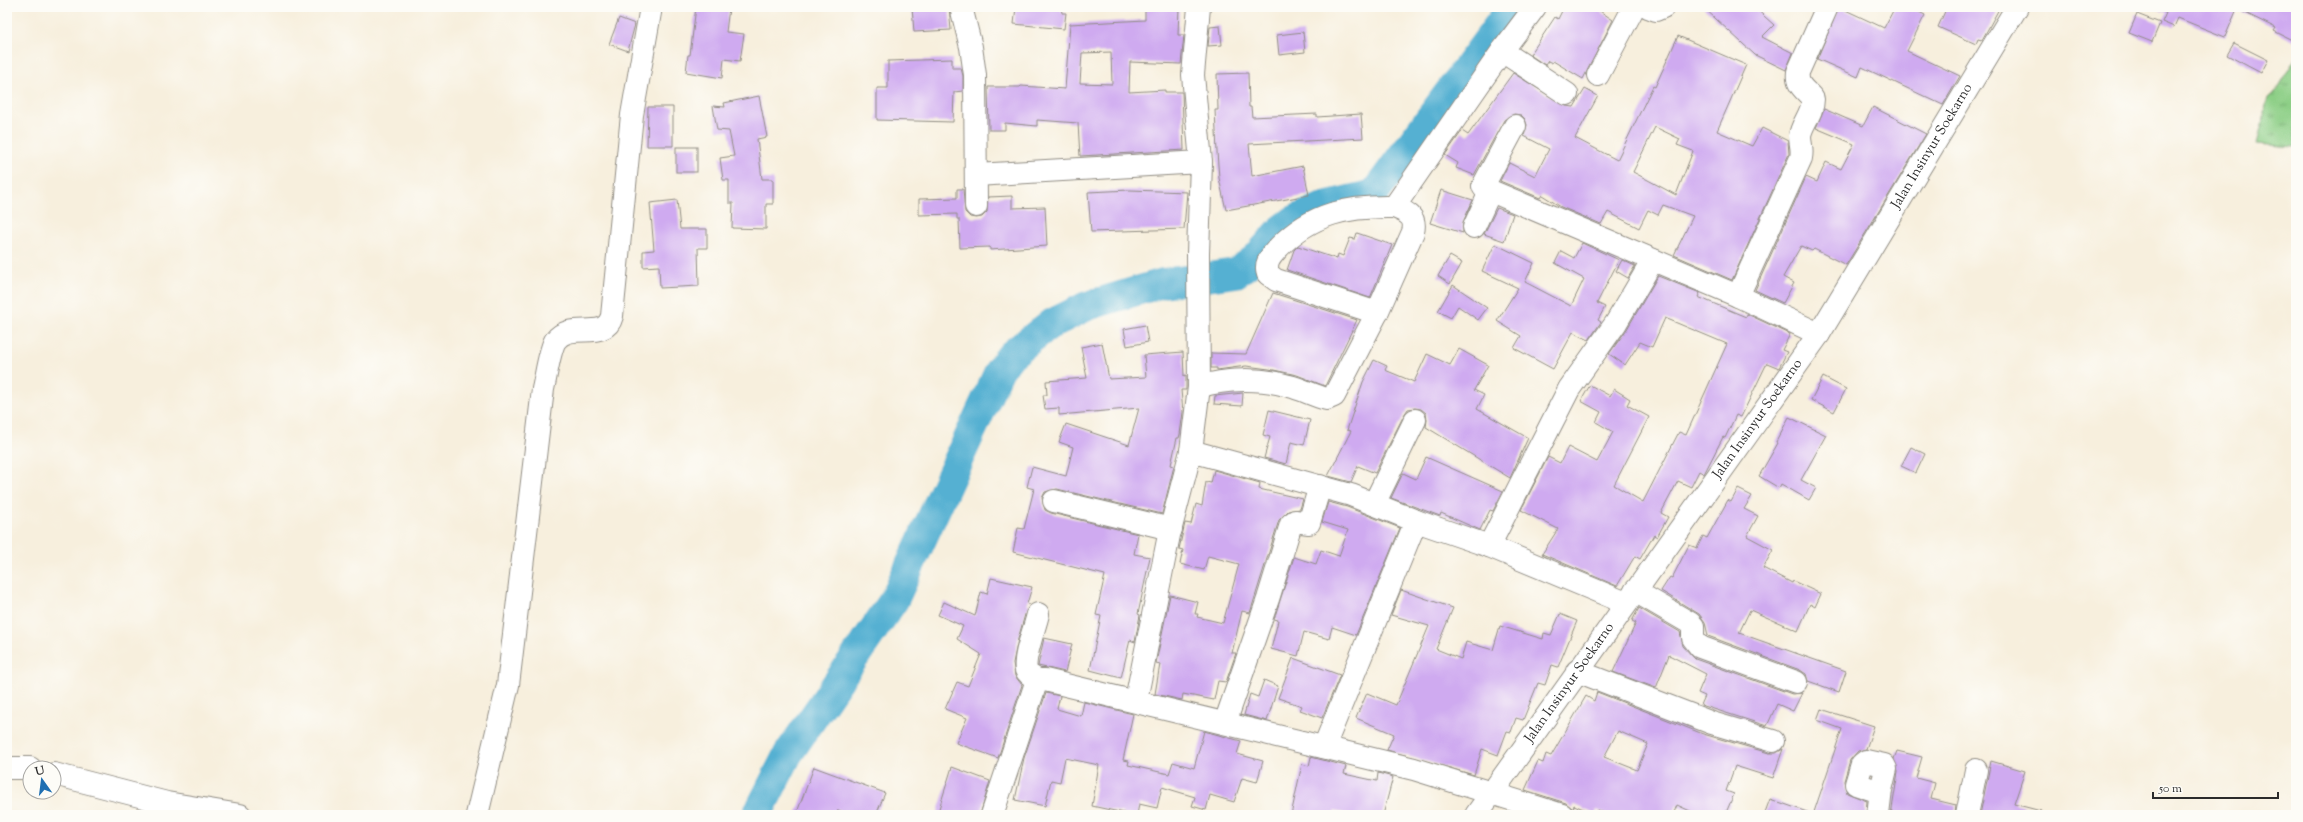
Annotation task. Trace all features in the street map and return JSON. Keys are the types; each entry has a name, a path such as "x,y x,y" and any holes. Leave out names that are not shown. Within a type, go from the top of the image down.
{"street":[{"path":"477,815 508,685 543,389 555,342 562,334 578,330 604,328 609,325 612,316 632,115 651,7"},
{"path":"961,7 971,47 975,75 976,206"},
{"path":"1136,700 1171,529 1191,451 1199,387 1198,254 1201,162 1193,75 1199,7"},
{"path":"1394,207 1534,7"},
{"path":"1598,76 1634,7"},
{"path":"1648,7 1656,10 1663,7"},
{"path":"1738,296 1801,158 1803,147 1800,135 1813,108 1812,99 1800,87 1797,80 1798,72 1827,7"},
{"name":"Jalan Insinyur Soekarno","path":"1476,815 1577,671 1819,334 2017,7"},
{"path":"1502,51 1567,94"},
{"path":"1514,126 1483,186 1484,188 1490,192 1738,296 1819,334"},
{"path":"976,175 1201,162"},
{"path":"1474,227 1490,192"},
{"path":"1199,387 1222,382 1258,381 1288,386 1325,398 1333,398 1377,313 1414,227 1409,214 1394,207 1355,208 1320,217 1286,240 1271,256 1267,266 1268,274 1276,280 1377,313"},
{"path":"1488,546 1569,389 1616,323 1653,260"},
{"path":"1374,504 1415,420"},
{"path":"1191,451 1320,486 1374,504 1416,521 1630,597 1690,623 1693,626 1693,638 1700,647 1796,682"},
{"path":"1224,723 1268,599 1291,524 1295,520 1309,523 1320,486"},
{"path":"1054,501 1171,529"},
{"path":"1324,747 1416,521"},
{"path":"1038,614 1027,656 1026,670 1028,674 1038,680 1045,680 1136,700 1414,769 1562,815"},
{"path":"1577,671 1712,723 1773,742"},
{"path":"992,815 1038,680"},
{"path":"7,768 22,768"},
{"path":"1967,815 1976,770"},
{"path":"62,776 167,803 233,814"},
{"path":"1878,815 1880,792"}],"green space":[{"path":"2296,57 2296,147 2256,144 2268,98 2276,91"}],"building":[{"path":"696,7 729,8 726,32 744,34 740,61 724,59 722,78 686,72 688,55 690,55"},
{"path":"912,7 949,7 951,30 914,32"},
{"path":"1016,7 1061,7 1062,13 1066,13 1064,29 1014,24"},
{"path":"1145,7 1179,7 1178,35 1184,35 1181,64 1130,62 1129,92 1165,90 1165,92 1182,92 1184,150 1080,156 1078,123 1037,120 1037,126 1005,123 1005,130 989,130 988,87 1021,86 1065,89 1070,24 1145,20","holes":["1111,52 1112,84 1080,83 1082,53"]},
{"path":"1564,7 1594,7 1613,20 1583,79 1553,61 1552,63 1548,61 1545,65 1530,55 1555,17 1558,19"},
{"path":"1703,7 1754,7 1774,25 1762,37 1793,53 1786,70 1755,55"},
{"path":"1839,7 1884,28 1895,7 1909,7 1925,15 1907,51 1960,76 1943,105 1862,67 1858,77 1817,59"},
{"path":"1947,7 2000,7 1982,40 1978,39 1976,44 1938,27"},
{"path":"2152,7 2296,7 2296,42 2274,31 2276,28 2237,9 2225,37 2178,18 2174,27 2162,22 2166,13"},
{"path":"2137,14 2160,23 2152,42 2129,33"},
{"path":"619,18 635,24 628,51 609,44"},
{"path":"1220,26 1222,45 1208,46 1210,27"},
{"path":"1303,32 1305,52 1279,55 1277,35"},
{"path":"1678,36 1746,65 1717,131 1752,146 1762,128 1788,141 1789,154 1732,280 1674,255 1693,216 1663,205 1658,215 1648,210 1639,228 1608,212 1601,224 1561,207 1542,195 1540,198 1500,181 1509,163 1535,176 1549,149 1524,136 1527,125 1525,119 1521,115 1514,114 1504,120 1474,175 1456,168 1458,163 1445,155 1462,131 1468,135 1513,73 1566,106 1574,107 1585,89 1598,96 1575,138 1617,160 1653,86 1655,87","holes":["1655,127 1680,139 1677,145 1693,151 1676,195 1633,172"]},
{"path":"2234,43 2268,60 2261,73 2227,55"},
{"path":"952,59 952,68 961,68 963,76 963,91 954,92 953,122 877,120 877,88 888,88 888,61"},
{"path":"1248,73 1249,107 1251,107 1252,117 1317,114 1317,117 1361,114 1363,138 1249,144 1252,176 1303,166 1309,195 1226,210 1219,178 1217,152 1215,110 1218,110 1217,74"},
{"path":"759,96 767,137 757,139 762,179 773,179 773,204 766,204 766,229 732,228 733,203 729,203 729,180 723,180 720,158 734,156 729,131 717,130 713,106 725,107 724,103"},
{"path":"648,107 673,107 673,146 647,146"},
{"path":"1873,107 1926,134 1846,265 1814,249 1812,251 1801,246 1783,277 1794,283 1783,303 1755,290 1806,177 1817,182 1826,162 1841,169 1854,144 1816,128 1824,109 1863,126"},
{"path":"676,147 697,147 697,172 676,172"},
{"path":"957,189 963,189 965,212 970,217 982,217 987,212 988,197 1012,196 1012,208 1045,207 1047,246 990,250 990,247 960,248 959,219 957,219 957,214 919,215 919,199 957,198"},
{"path":"1130,190 1187,192 1184,229 1091,232 1088,192"},
{"path":"1441,190 1473,200 1463,222 1463,233 1430,223"},
{"path":"677,200 680,229 707,229 707,248 698,248 699,286 660,288 659,266 643,267 643,251 654,250 650,203"},
{"path":"1497,208 1513,214 1504,241 1484,234"},
{"path":"1357,233 1392,245 1370,298 1287,270 1294,250 1298,246 1337,259 1338,254 1343,256 1350,238 1355,239"},
{"path":"1582,243 1619,260 1597,303 1605,307 1598,320 1601,322 1589,340 1573,332 1553,369 1514,348 1521,336 1497,321 1518,288 1482,271 1495,244 1534,263 1525,282 1571,306 1584,279 1555,263 1561,251 1574,258"},
{"path":"1450,256 1462,263 1450,284 1438,276"},
{"path":"1622,260 1635,266 1628,278 1616,271"},
{"path":"1658,276 1700,293 1698,297 1746,317 1747,314 1790,334 1782,350 1787,352 1779,368 1767,363 1741,417 1736,415 1725,438 1723,437 1704,474 1699,471 1691,487 1678,481 1661,513 1668,517 1657,537 1654,535 1640,559 1635,556 1617,586 1542,554 1558,529 1521,510 1548,457 1560,463 1568,447 1597,462 1613,432 1596,422 1601,412 1581,401 1590,385 1610,396 1614,389 1630,399 1627,405 1649,417 1614,485 1643,502 1679,432 1686,435 1727,344 1665,318 1652,347 1640,342 1625,365 1609,354 1627,329"},
{"path":"1453,285 1487,308 1478,320 1458,306 1451,318 1438,311"},
{"path":"1273,293 1357,320 1325,386 1297,375 1269,369 1246,366 1217,370 1217,368 1211,368 1211,353 1246,354"},
{"path":"1145,325 1148,342 1127,346 1124,329"},
{"path":"1102,343 1109,379 1146,377 1144,355 1183,352 1184,376 1186,375 1186,390 1181,390 1183,412 1180,434 1179,438 1177,438 1171,465 1174,466 1162,514 1057,489 1045,492 1042,498 1045,510 1051,513 1138,534 1134,554 1150,557 1138,614 1140,615 1135,642 1130,640 1121,678 1090,670 1101,616 1096,615 1105,575 1013,552 1018,528 1024,529 1034,489 1027,487 1032,467 1066,476 1073,447 1059,442 1066,424 1129,445 1139,408 1059,415 1059,408 1045,409 1043,395 1047,395 1046,381 1087,378 1081,347"},
{"path":"1459,349 1488,365 1474,390 1484,395 1477,409 1528,438 1510,478 1426,427 1426,413 1421,409 1415,408 1408,409 1404,415 1375,473 1358,466 1351,482 1328,476 1351,431 1347,430 1363,382 1374,360 1387,366 1385,370 1414,382 1427,354 1450,365"},
{"path":"1823,377 1846,389 1834,412 1811,400"},
{"path":"1243,393 1242,406 1214,404 1215,396"},
{"path":"1269,410 1310,420 1304,445 1291,442 1286,464 1264,458 1270,437 1263,435"},
{"path":"1789,417 1826,435 1801,480 1816,488 1809,500 1781,484 1779,488 1759,476 1778,443 1776,442"},
{"path":"1911,447 1925,454 1916,473 1901,466"},
{"path":"1426,457 1503,491 1493,511 1490,510 1480,530 1441,513 1440,516 1391,498 1403,473 1416,479"},
{"path":"1214,470 1260,483 1259,489 1303,499 1300,509 1288,511 1279,520 1250,613 1242,611 1232,653 1236,653 1226,682 1218,681 1214,700 1183,694 1182,700 1155,694 1160,664 1156,663 1170,595 1198,602 1195,614 1198,614 1197,617 1223,623 1239,564 1208,556 1204,570 1180,564 1183,550 1179,549 1185,523 1191,524 1196,504 1202,506 1206,482 1211,483"},
{"path":"1738,489 1752,496 1744,509 1758,516 1747,536 1773,550 1763,568 1792,583 1793,581 1821,594 1815,607 1810,604 1798,631 1750,610 1739,633 1846,671 1839,692 1808,681 1806,674 1800,670 1708,636 1705,622 1699,614 1661,591 1670,577 1672,578 1689,545 1697,548 1703,536 1707,538 1728,500 1731,502"},
{"path":"1328,502 1347,507 1400,528 1356,635 1332,627 1329,639 1304,632 1298,656 1271,649 1278,620 1274,619 1294,557 1316,564 1321,550 1339,556 1348,530 1322,522"},
{"path":"991,578 1032,587 1027,604 1030,605 1026,611 1013,663 1015,676 1022,685 998,758 956,743 967,718 945,709 957,682 968,686 981,654 957,639 963,626 938,615 944,602 975,616 981,592 987,594"},
{"path":"1401,590 1453,608 1436,649 1461,659 1466,642 1493,650 1500,626 1543,639 1544,633 1551,635 1560,614 1577,621 1558,667 1552,665 1545,685 1538,683 1523,720 1516,718 1511,732 1507,731 1498,755 1482,749 1474,775 1387,750 1394,734 1356,718 1367,693 1396,705 1429,626 1391,615"},
{"path":"1639,608 1680,632 1683,646 1695,659 1792,694 1802,693 1793,711 1777,704 1767,726 1701,705 1705,696 1698,693 1706,674 1669,655 1656,688 1613,672 1636,623 1632,621"},
{"path":"1044,638 1072,644 1065,672 1038,666"},
{"path":"1293,658 1340,675 1322,718 1300,710 1302,706 1278,698"},
{"path":"1264,680 1278,686 1267,721 1244,715 1250,694 1258,697"},
{"path":"1597,692 1703,734 1769,753 1776,753 1783,749 1773,778 1735,766 1726,791 1734,794 1725,815 1699,815 1677,805 1673,815 1609,815 1597,810 1595,814 1574,805 1573,809 1566,803 1525,790 1538,761 1543,763 1546,754 1551,756 1586,696 1594,701","holes":["1618,731 1648,744 1637,770 1604,757"]},
{"path":"1046,693 1060,696 1057,709 1081,716 1084,702 1133,714 1123,760 1129,761 1128,765 1169,774 1173,762 1194,768 1204,731 1241,741 1237,754 1263,761 1257,782 1242,778 1234,802 1210,795 1206,810 1192,806 1195,797 1162,787 1157,808 1139,804 1137,815 1123,815 1124,813 1092,806 1099,765 1065,758 1060,782 1051,780 1045,806 1015,800 1024,758"},
{"path":"1821,709 1874,726 1866,749 1858,751 1850,760 1844,781 1847,793 1867,801 1866,815 1813,815 1842,729 1817,720"},
{"path":"1897,751 1922,757 1916,778 1935,783 1931,799 1956,805 1955,815 1920,815 1907,812 1906,815 1891,815 1898,772 1894,759"},
{"path":"1311,757 1346,766 1344,774 1377,781 1378,773 1393,777 1383,815 1353,815 1335,811 1334,815 1291,815 1302,764 1309,766"},
{"path":"1991,761 2025,771 2014,804 2041,811 2040,815 1980,815"},
{"path":"814,767 885,793 876,815 852,815 838,810 837,815 796,815"},
{"path":"952,767 990,781 980,815 937,815"},
{"path":"1770,799 1810,813 1810,815 1764,815"}],"waterway":[{"path":"757,815 788,754 894,600 1000,369 1011,355 1049,325 1087,306 1163,283 1236,273 1256,258 1281,230 1293,221 1328,205 1374,194 1512,7"}]}
